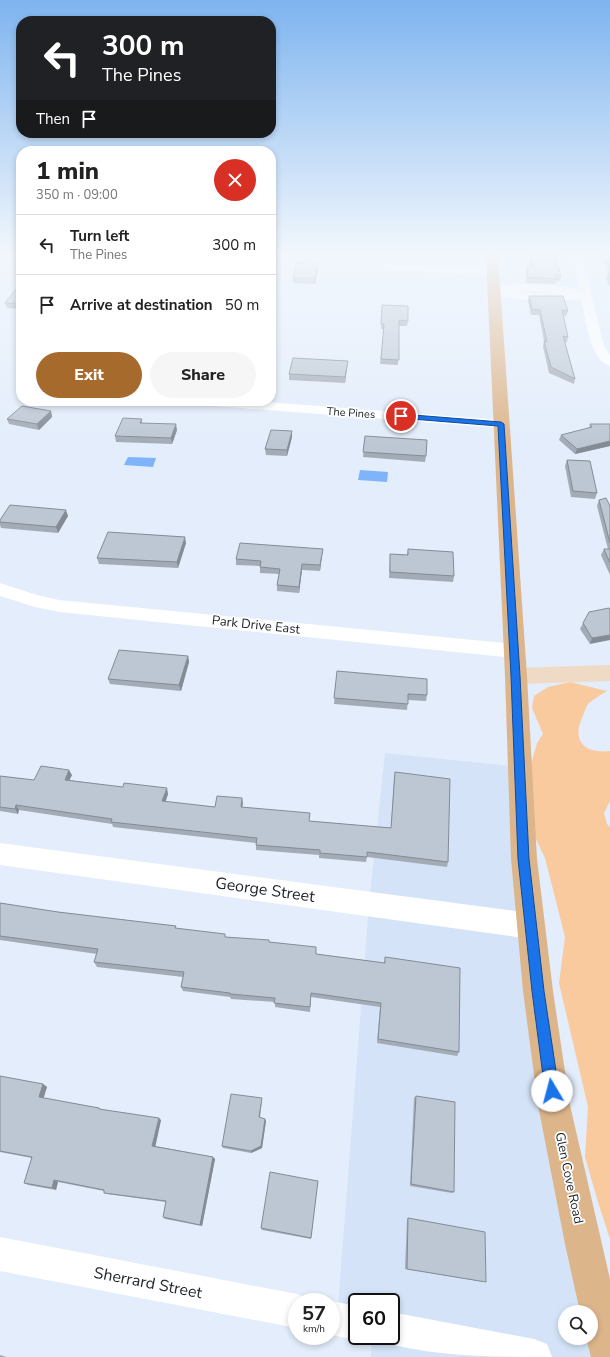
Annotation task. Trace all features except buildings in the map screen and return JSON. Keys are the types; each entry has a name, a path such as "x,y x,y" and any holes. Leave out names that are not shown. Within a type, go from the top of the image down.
{"main road":[{"name":"Glen Cove Road","path":"495,318 515,663 524,859 531,926 554,1105 583,1244 610,1357"}],"street":[{"path":"591,318 598,346 603,356 610,362"},
{"name":"The Pines","path":"267,406 501,424"},
{"name":"Park Drive East","path":"0,589 35,601 59,606 515,663"},
{"path":"515,663 610,673"},
{"name":"George Street","path":"0,854 531,926"},
{"name":"Sherrard Street","path":"0,1254 288,1309"},
{"path":"400,1331 534,1357"}],"shaded area":[{"path":"570,682 607,691 588,704 579,727 578,734 583,745 588,748 594,751 610,751 610,801 604,813 607,824 610,827 610,1239 585,1157 588,1107 559,983 565,937 545,858 533,833 528,804 532,761 537,743 543,734 532,708 534,696 548,687"},
{"path":"385,753 520,767 524,859 610,1357 371,1357 372,1345 400,1345 400,1293 348,1293 348,1321 340,1320 339,1293 369,904"}],"water":[{"path":"128,457 156,458 153,467 124,465"},
{"path":"360,470 388,472 387,482 358,480"}],"route":[{"path":"401,416 501,424 516,676 524,859 538,991 552,1091"}]}
